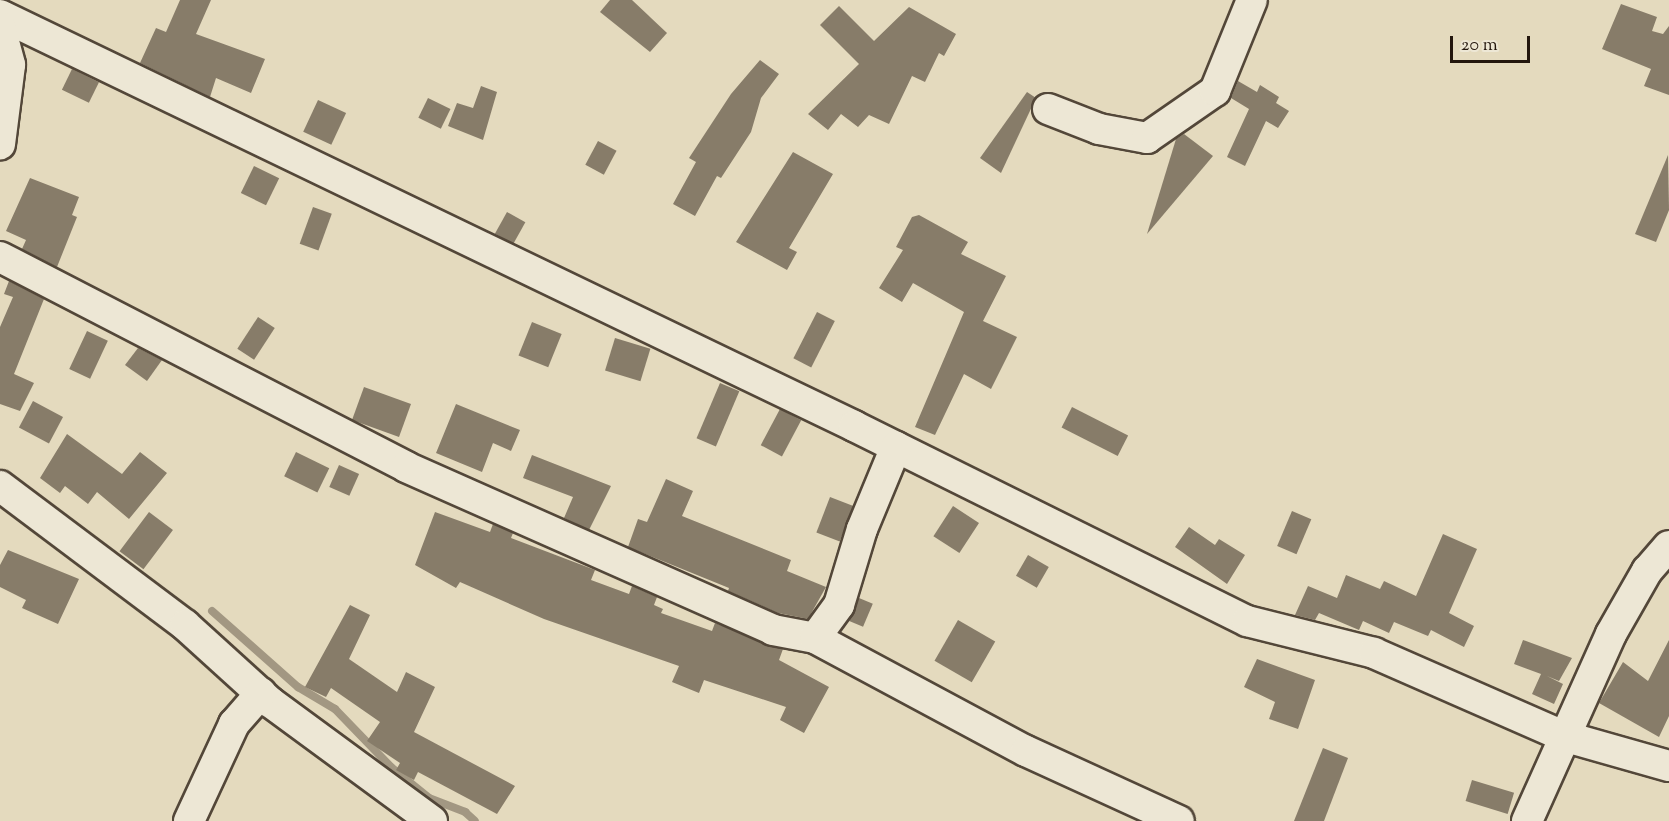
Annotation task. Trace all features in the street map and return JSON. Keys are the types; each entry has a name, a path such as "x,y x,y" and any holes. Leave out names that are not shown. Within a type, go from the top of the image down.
{"street":[{"path":"1048,109 1100,129 1148,138 1215,91 1252,0"},
{"path":"0,15 896,447 1247,621 1374,653 1563,736 1669,766"},
{"path":"0,27 10,65 0,144"},
{"path":"0,257 406,467 773,630 815,638 1026,751 1179,821"},
{"path":"815,638 839,605 862,529 896,447"},
{"path":"0,486 185,625 261,693 432,821"},
{"path":"1527,821 1563,736 1611,634 1647,571 1669,546"},
{"path":"189,821 234,724 261,693"}],"building":[{"path":"180,0 211,0 196,34 265,59 251,93 216,78 210,97 140,63 156,28 166,32"},
{"path":"610,0 632,0 667,33 650,52 600,12"},
{"path":"1621,4 1657,17 1652,31 1663,34 1669,26 1669,95 1644,86 1651,69 1602,49"},
{"path":"839,6 874,41 909,7 956,34 944,56 939,53 925,82 912,76 889,124 869,115 858,127 841,114 828,130 808,114 859,64 820,25"},
{"path":"760,60 779,74 761,98 751,132 721,178 717,176 695,216 673,204 696,162 689,158 731,94"},
{"path":"72,69 99,82 89,103 62,90"},
{"path":"1238,81 1257,92 1260,85 1279,97 1276,103 1289,111 1278,128 1266,121 1245,166 1227,157 1249,109 1231,98"},
{"path":"481,86 497,92 483,140 448,126 457,103 473,108"},
{"path":"1027,92 1036,98 1001,173 980,158"},
{"path":"428,98 450,109 441,129 418,118"},
{"path":"318,100 346,113 331,145 303,132"},
{"path":"1184,134 1213,156 1147,234 1176,139"},
{"path":"598,141 617,151 604,175 585,165"},
{"path":"793,152 833,174 789,248 797,252 787,270 736,242"},
{"path":"1668,155 1669,210 1656,242 1635,234"},
{"path":"254,166 279,178 266,205 241,193"},
{"path":"30,178 79,197 72,215 77,217 57,267 22,249 26,240 6,231"},
{"path":"313,207 332,214 318,250 300,244"},
{"path":"507,212 525,222 513,244 495,234"},
{"path":"919,215 968,242 961,254 1006,276 983,321 1017,337 991,389 964,374 935,435 915,427 964,312 913,283 902,302 879,288 903,250 896,247 912,217"},
{"path":"9,281 44,299 14,374 34,383 20,411 0,404 0,327 13,297 4,294"},
{"path":"817,312 835,321 811,367 793,358"},
{"path":"258,317 275,328 254,360 237,349"},
{"path":"532,322 562,334 548,367 519,355"},
{"path":"87,331 108,341 90,379 69,369"},
{"path":"615,338 650,349 640,381 605,371"},
{"path":"138,348 162,360 147,381 125,365"},
{"path":"720,383 739,391 716,446 697,438"},
{"path":"364,387 411,404 399,437 352,420"},
{"path":"33,401 63,417 49,443 19,427"},
{"path":"456,404 520,430 511,451 493,443 482,472 436,453"},
{"path":"1072,407 1128,436 1118,456 1062,427"},
{"path":"780,409 801,420 782,456 761,445"},
{"path":"67,434 122,474 140,452 167,473 129,519 97,492 88,504 65,486 60,493 40,478"},
{"path":"296,452 329,468 317,492 284,476"},
{"path":"532,455 611,486 589,530 564,518 573,497 523,478"},
{"path":"339,465 359,474 349,496 329,487"},
{"path":"666,479 693,491 682,516 791,560 787,571 826,587 808,619 778,613 728,591 729,588 628,547 638,519 647,522"},
{"path":"830,497 853,506 840,541 816,532"},
{"path":"953,506 979,523 959,553 933,536"},
{"path":"1292,511 1311,519 1296,554 1277,546"},
{"path":"149,512 173,530 143,569 120,551"},
{"path":"435,512 490,532 493,524 513,533 511,538 595,570 591,580 629,594 632,586 657,597 654,605 663,609 661,613 712,631 715,623 783,649 779,660 829,687 804,733 780,720 786,707 704,680 699,693 672,682 679,666 544,619 460,582 456,588 415,565"},
{"path":"1189,527 1215,545 1219,539 1245,555 1227,584 1175,547"},
{"path":"1443,534 1477,549 1449,613 1474,626 1464,647 1431,630 1428,636 1394,622 1389,633 1363,621 1359,630 1319,613 1315,620 1295,615 1308,586 1337,598 1346,575 1380,589 1384,581 1416,596"},
{"path":"8,550 79,579 58,624 22,608 26,600 0,587 0,565"},
{"path":"1028,555 1049,567 1037,588 1016,576"},
{"path":"859,598 873,604 863,627 849,621"},
{"path":"350,605 370,615 349,659 397,692 406,672 435,687 414,732 515,786 497,814 418,772 414,780 396,770 400,763 367,741 380,722 331,688 326,697 305,687"},
{"path":"958,620 995,642 972,682 934,661"},
{"path":"1523,640 1572,658 1559,681 1547,676 1563,684 1554,704 1532,694 1541,674 1514,664"},
{"path":"1669,640 1669,716 1659,737 1599,703 1623,662 1648,681"},
{"path":"1257,659 1315,680 1298,729 1269,719 1275,702 1244,687"},
{"path":"1323,748 1348,758 1324,821 1294,821"},
{"path":"1472,780 1514,793 1508,814 1466,801"}],"waterway":[{"path":"212,611 298,687 335,709 391,767 429,798 465,812 475,821"}]}
